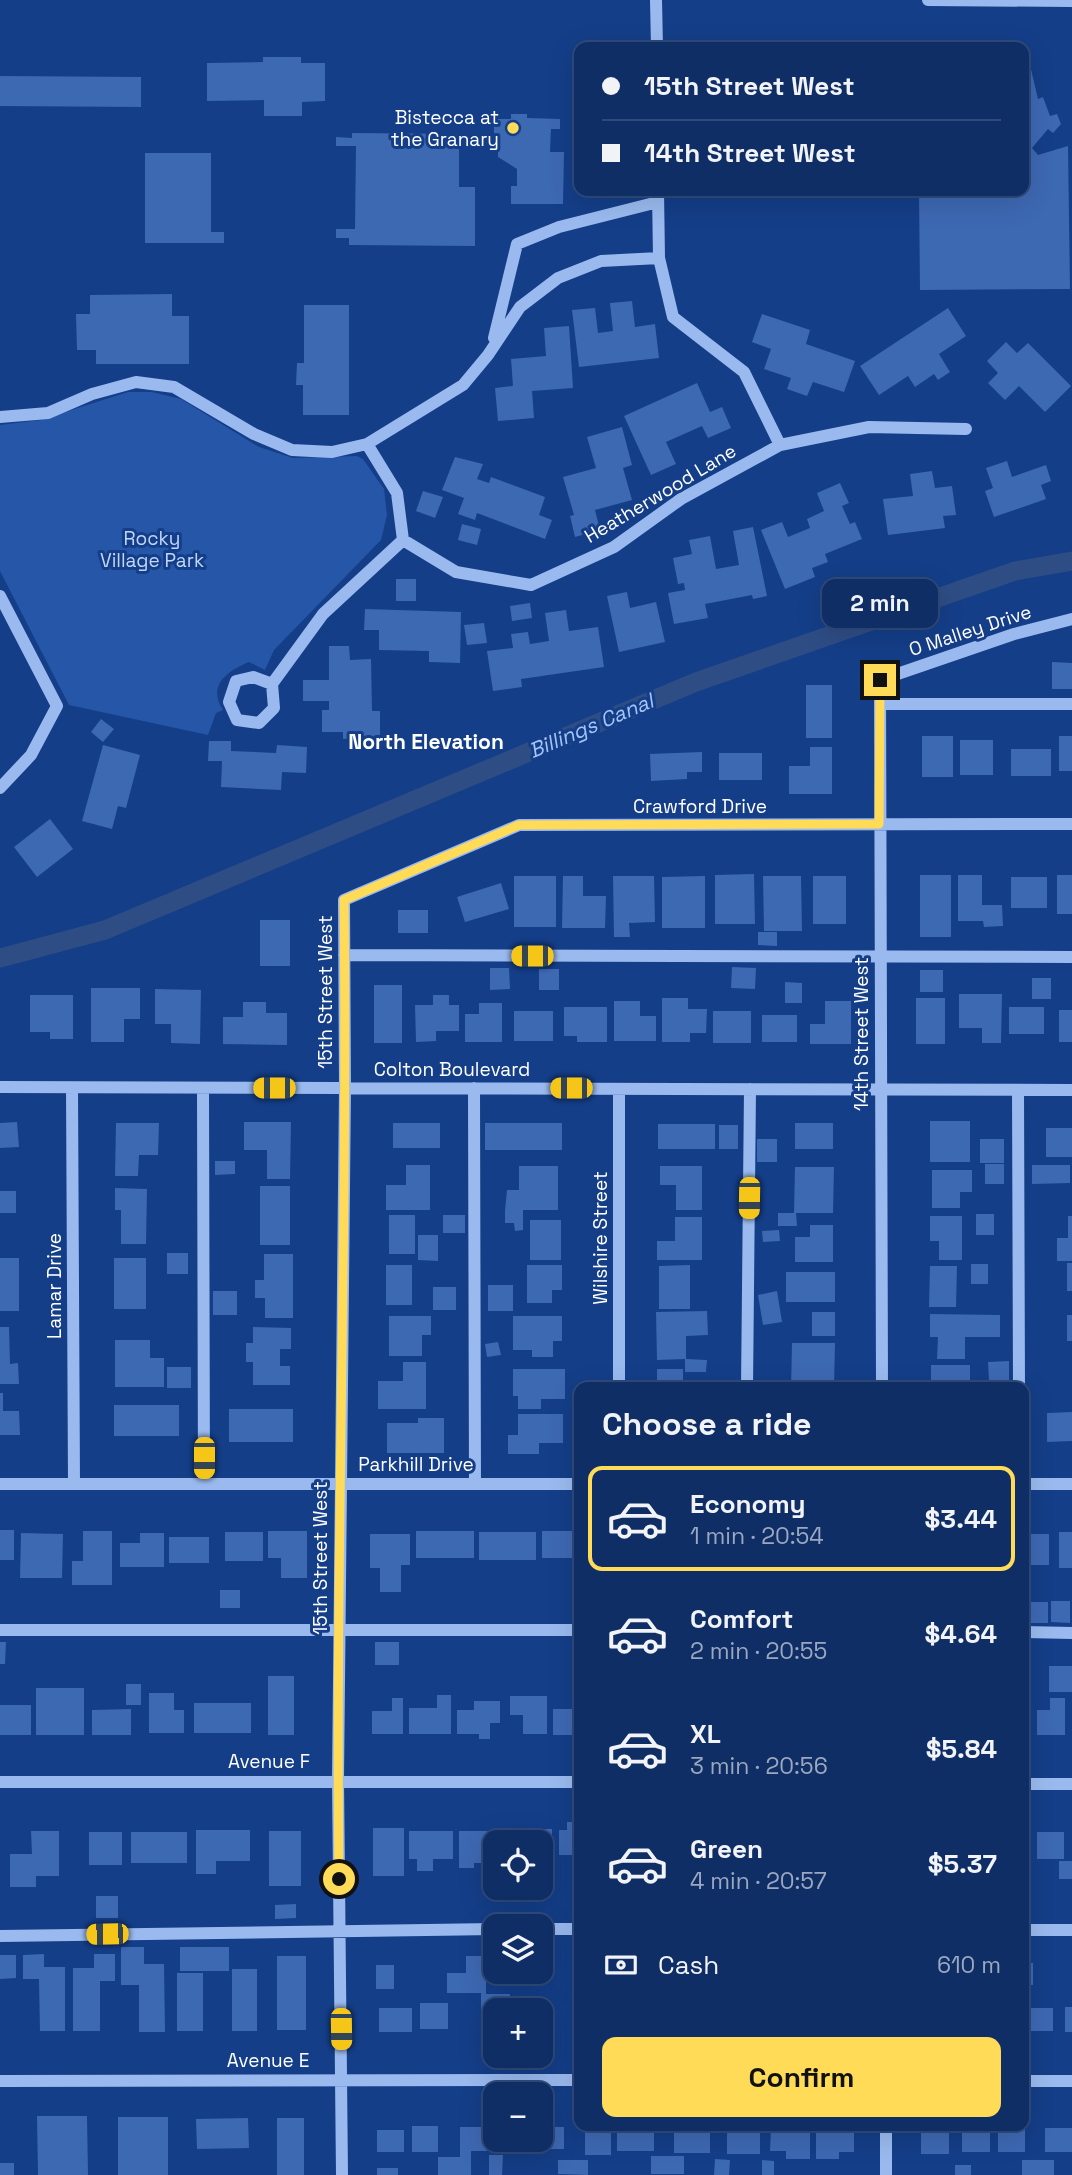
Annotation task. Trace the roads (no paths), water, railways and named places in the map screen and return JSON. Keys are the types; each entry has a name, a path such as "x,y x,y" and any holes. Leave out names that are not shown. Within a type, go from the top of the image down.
{"street":[{"path":"656,0 657,42"},
{"path":"929,0 1072,1"},
{"path":"488,355 517,244 559,227 658,196 659,258 673,317 744,372 780,445"},
{"path":"0,416 48,413 92,394 136,382 174,387 254,434 292,450 332,452 367,444 463,385 488,355 520,307 558,278 601,261 659,258"},
{"name":"Heatherwood Lane","path":"403,541 456,572 531,585 614,547 681,499 780,445 869,427 966,429"},
{"path":"272,684 323,614 403,541 397,493 367,444"},
{"path":"0,596 57,706 31,755 0,788"},
{"name":"O Malley Drive","path":"880,680 1014,634 1072,619"},
{"name":"14th Street West","path":"880,680 881,1382"},
{"path":"880,704 1072,704"},
{"name":"Crawford Drive","path":"344,900 519,825 1072,824"},
{"name":"15th Street West","path":"342,2175 338,1780 345,1088 344,900"},
{"path":"344,955 1072,957"},
{"name":"Colton Boulevard","path":"0,1087 1072,1090"},
{"name":"Lamar Drive","path":"72,1088 74,1484"},
{"path":"203,1088 204,1484"},
{"path":"474,1088 475,1484"},
{"name":"Wilshire Street","path":"619,1089 619,1382"},
{"path":"747,1382 750,1089"},
{"path":"1018,1090 1019,1382"},
{"path":"1029,1484 1072,1483"},
{"name":"Parkhill Drive","path":"0,1484 574,1484"},
{"path":"0,1630 574,1630"},
{"path":"1029,1632 1072,1633"},
{"name":"Avenue F","path":"0,1782 574,1782"},
{"path":"1029,1784 1072,1784"},
{"path":"0,1936 483,1929"},
{"path":"553,1929 574,1929"},
{"path":"1029,1930 1072,1930"},
{"name":"Avenue E","path":"0,2081 574,2080"},
{"path":"1029,2081 1072,2081"},
{"path":"886,2131 886,2175"}],"waterway":[{"name":"Billings Canal","path":"0,958 105,930 696,682 1015,571 1072,561"}],"place":[{"name":"Bistecca at the Granary","path":"513,128"}],"district":[{"name":"North Elevation","path":"426,742"}],"park label":[{"name":"Rocky Village Park","path":"152,549"}]}
